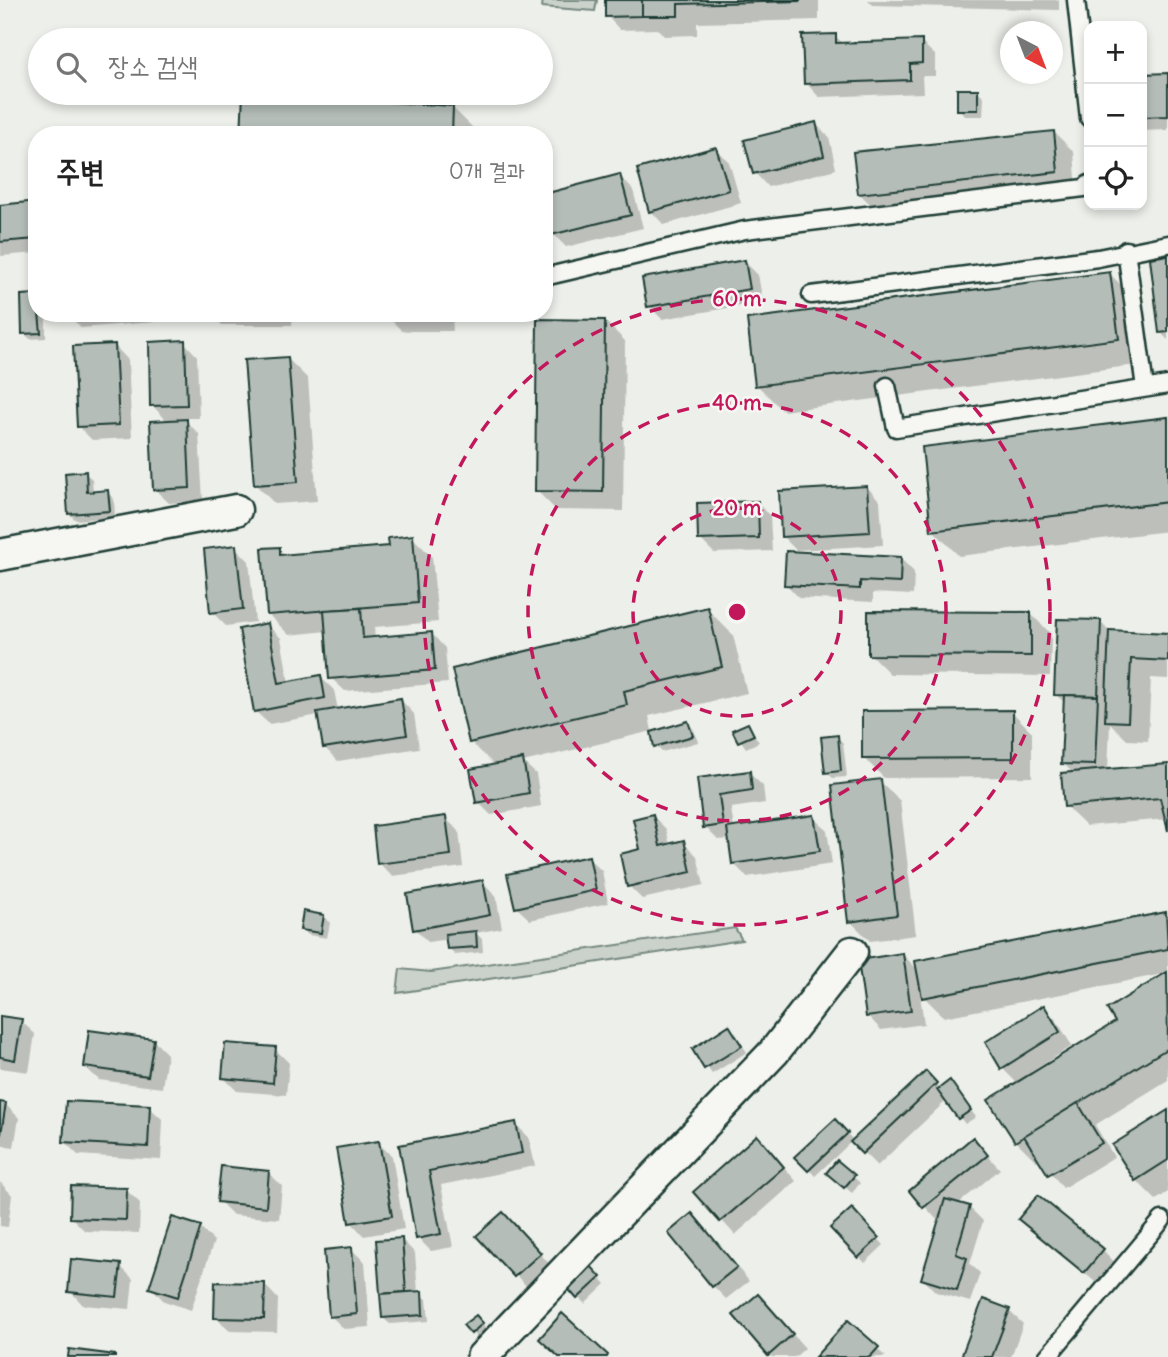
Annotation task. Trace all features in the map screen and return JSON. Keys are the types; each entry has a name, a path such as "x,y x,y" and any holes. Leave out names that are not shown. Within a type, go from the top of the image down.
{"street":[{"path":"0,555 236,510"},
{"path":"482,1357 774,1052 852,952"}],"lane":[{"path":"1076,0 1085,84"},
{"path":"553,275 745,230 1084,188"},
{"path":"811,295 1098,258 1126,250 1168,244"},
{"path":"1126,250 1145,388"},
{"path":"887,386 896,428 1168,385"},
{"path":"1047,1357 1162,1220"}],"shaded area":[{"path":"543,0 597,0 595,11 542,7"},
{"path":"735,928 742,940 397,993 400,969 431,972"}],"building":[{"path":"605,0 642,0 642,16 605,17"},
{"path":"642,0 800,1 678,4 678,16 642,16"},
{"path":"836,34 836,43 922,40 922,63 910,64 910,80 804,84 802,35"},
{"path":"1168,73 1168,116 1147,117 1147,74"},
{"path":"957,89 978,89 978,110 957,110"},
{"path":"242,105 453,106 452,126 241,126"},
{"path":"816,122 824,156 753,174 744,140"},
{"path":"1054,131 1058,172 858,194 853,152"},
{"path":"716,147 729,190 649,212 637,169"},
{"path":"620,174 631,215 553,234 553,192"},
{"path":"28,202 28,240 0,242 0,205"},
{"path":"1168,255 1168,332 1159,333 1150,258"},
{"path":"745,260 750,289 647,307 642,278"},
{"path":"1110,272 1119,339 755,386 747,319"},
{"path":"21,295 28,295 28,322 40,322 41,333 22,334"},
{"path":"553,319 605,320 603,492 535,491 537,322 553,322"},
{"path":"185,340 187,405 150,406 149,342"},
{"path":"115,344 119,425 77,427 73,346"},
{"path":"288,357 298,482 254,485 244,360"},
{"path":"1168,417 1168,502 931,531 922,447"},
{"path":"187,419 190,488 153,490 150,421"},
{"path":"86,471 87,492 108,490 110,511 68,514 65,473"},
{"path":"867,486 870,532 781,537 779,491"},
{"path":"758,501 759,538 698,540 697,503"},
{"path":"413,535 418,603 267,615 262,548 280,547 280,555 389,546 388,538"},
{"path":"236,545 243,609 210,613 204,549"},
{"path":"786,551 901,557 900,583 860,581 860,589 784,585"},
{"path":"708,607 722,667 624,691 627,705 469,743 452,669"},
{"path":"361,608 363,638 432,632 435,670 329,679 324,610"},
{"path":"868,611 1031,612 1031,656 868,655"},
{"path":"1057,619 1101,620 1098,696 1054,695"},
{"path":"268,623 279,683 321,675 325,698 254,712 239,629"},
{"path":"1109,630 1168,633 1168,661 1131,659 1128,722 1105,721"},
{"path":"1064,695 1098,696 1095,765 1061,764"},
{"path":"401,698 407,735 323,748 317,712"},
{"path":"1013,710 1013,758 862,759 862,711"},
{"path":"688,721 693,736 654,747 651,732"},
{"path":"748,723 754,735 738,742 732,730"},
{"path":"838,735 841,771 825,773 821,737"},
{"path":"523,759 529,793 476,803 470,769"},
{"path":"1168,764 1168,831 1160,798 1064,807 1061,773"},
{"path":"750,771 752,790 719,795 723,825 703,828 697,778"},
{"path":"881,779 897,915 848,922 832,785"},
{"path":"653,814 660,846 684,840 691,872 627,887 620,854 640,849 633,819"},
{"path":"814,815 820,851 732,864 727,828"},
{"path":"446,816 451,855 377,864 373,826"},
{"path":"589,856 596,890 515,908 507,874"},
{"path":"483,880 490,915 413,930 407,894"},
{"path":"303,911 324,915 321,933 300,930"},
{"path":"1166,912 1168,949 922,998 915,961"},
{"path":"476,931 477,947 447,949 445,934"},
{"path":"903,953 911,1011 866,1017 858,960"},
{"path":"1167,972 1168,1048 1015,1142 988,1100 1115,1022 1107,1009"},
{"path":"1044,1005 1060,1032 1001,1069 985,1042"},
{"path":"0,1016 22,1019 15,1060 0,1057"},
{"path":"729,1025 742,1046 704,1069 692,1049"},
{"path":"89,1030 154,1039 148,1076 84,1067"},
{"path":"225,1043 276,1047 273,1083 222,1078"},
{"path":"926,1071 937,1083 862,1154 850,1142"},
{"path":"950,1080 971,1110 958,1119 937,1090"},
{"path":"66,1101 150,1105 148,1147 63,1142"},
{"path":"0,1102 6,1103 1,1134 0,1134"},
{"path":"1078,1103 1102,1143 1048,1175 1024,1136"},
{"path":"1168,1110 1168,1160 1135,1181 1112,1145"},
{"path":"835,1119 848,1133 808,1171 794,1157"},
{"path":"516,1122 522,1153 429,1171 441,1234 416,1239 399,1145"},
{"path":"757,1135 784,1167 720,1222 693,1192"},
{"path":"973,1137 988,1155 923,1208 909,1191"},
{"path":"379,1141 392,1216 349,1223 336,1148"},
{"path":"837,1160 855,1175 844,1188 826,1173"},
{"path":"221,1166 269,1171 266,1207 217,1202"},
{"path":"71,1186 127,1188 126,1220 70,1218"},
{"path":"1038,1195 1104,1249 1084,1273 1018,1219"},
{"path":"945,1199 970,1206 956,1254 967,1258 957,1290 921,1279"},
{"path":"852,1208 879,1238 858,1258 830,1228"},
{"path":"503,1212 541,1253 514,1277 476,1236"},
{"path":"692,1213 737,1267 712,1287 668,1233"},
{"path":"172,1217 201,1226 178,1297 149,1288"},
{"path":"402,1238 406,1292 380,1294 376,1240"},
{"path":"352,1247 357,1314 329,1317 324,1250"},
{"path":"71,1259 121,1264 117,1297 68,1292"},
{"path":"588,1263 601,1277 577,1299 564,1284"},
{"path":"215,1282 265,1283 264,1319 214,1318"},
{"path":"422,1291 423,1315 382,1318 380,1294"},
{"path":"758,1294 793,1334 768,1356 733,1315"},
{"path":"983,1299 1010,1309 992,1357 961,1357"},
{"path":"562,1313 608,1355 607,1357 559,1357 539,1339"},
{"path":"476,1315 483,1323 471,1334 463,1325"},
{"path":"848,1320 879,1347 870,1357 815,1357"},
{"path":"69,1349 115,1355 115,1357 68,1357"}]}
